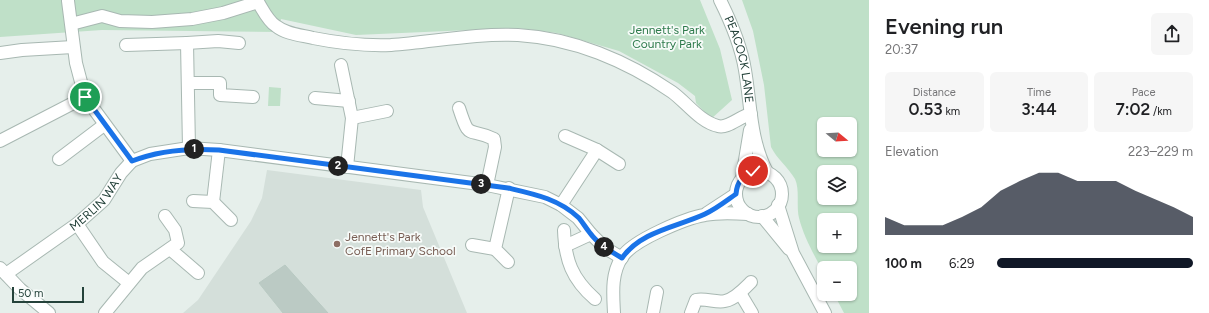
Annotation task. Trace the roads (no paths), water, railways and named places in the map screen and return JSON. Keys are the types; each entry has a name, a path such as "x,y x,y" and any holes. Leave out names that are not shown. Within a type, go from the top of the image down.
{"street":[{"name":"PEACOCK LANE","path":"720,0 736,34 745,69 751,117 759,157 766,172"},
{"path":"68,1 73,47 80,82 85,97 104,125 132,161"},
{"path":"75,23 102,16 120,21 152,22 192,19 223,13 258,2 269,20 276,26 289,33 326,41 366,45 390,45 495,35 539,37 567,42 621,63 673,93 704,120 716,126 723,127 745,115 751,117"},
{"path":"126,45 187,47 218,40 240,43"},
{"path":"0,53 73,47"},
{"path":"187,47 189,83 189,148"},
{"path":"342,65 352,118 348,167"},
{"path":"189,83 220,83 220,95 253,97"},
{"path":"0,141 85,97"},
{"path":"314,98 349,101"},
{"path":"459,108 467,130 471,133 494,139 495,147 488,185"},
{"path":"352,118 387,111"},
{"name":"PEACOCK LANE","path":"742,178 751,117"},
{"path":"59,159 104,125"},
{"path":"565,136 597,150 619,164"},
{"name":"MERLIN WAY","path":"3,271 77,224 104,200 121,172 132,161 150,154 189,148 219,150 488,185 545,197 561,204 578,218 605,248 622,258"},
{"path":"213,202 219,150"},
{"path":"561,204 597,150"},
{"path":"704,215 727,213 762,216 768,215 778,205 782,192 777,180 766,172 753,171 742,178 739,183 736,194 739,206 748,214"},
{"path":"495,249 508,188"},
{"path":"614,313 613,286 615,272 622,258 637,242 650,235 704,215 736,194"},
{"path":"193,201 213,202 231,220"},
{"path":"778,205 793,253 825,313"},
{"path":"105,313 128,283 142,268 178,243 176,230 165,216"},
{"path":"762,216 793,253"},
{"path":"77,224 103,262 128,283"},
{"path":"564,230 565,246 572,271 582,288 595,299"},
{"path":"565,246 591,234"},
{"path":"472,245 495,249 508,262"},
{"path":"170,249 198,272"},
{"path":"3,271 20,289 49,313"},
{"path":"691,313 696,300 703,298 725,301 740,293 751,282"},
{"path":"653,313 656,292"},
{"path":"740,293 752,313"}],"place":[{"name":"Jennett's Park CofE Primary School","path":"337,244"}],"park label":[{"name":"Jennett's Park Country Park","path":"667,37"}]}
